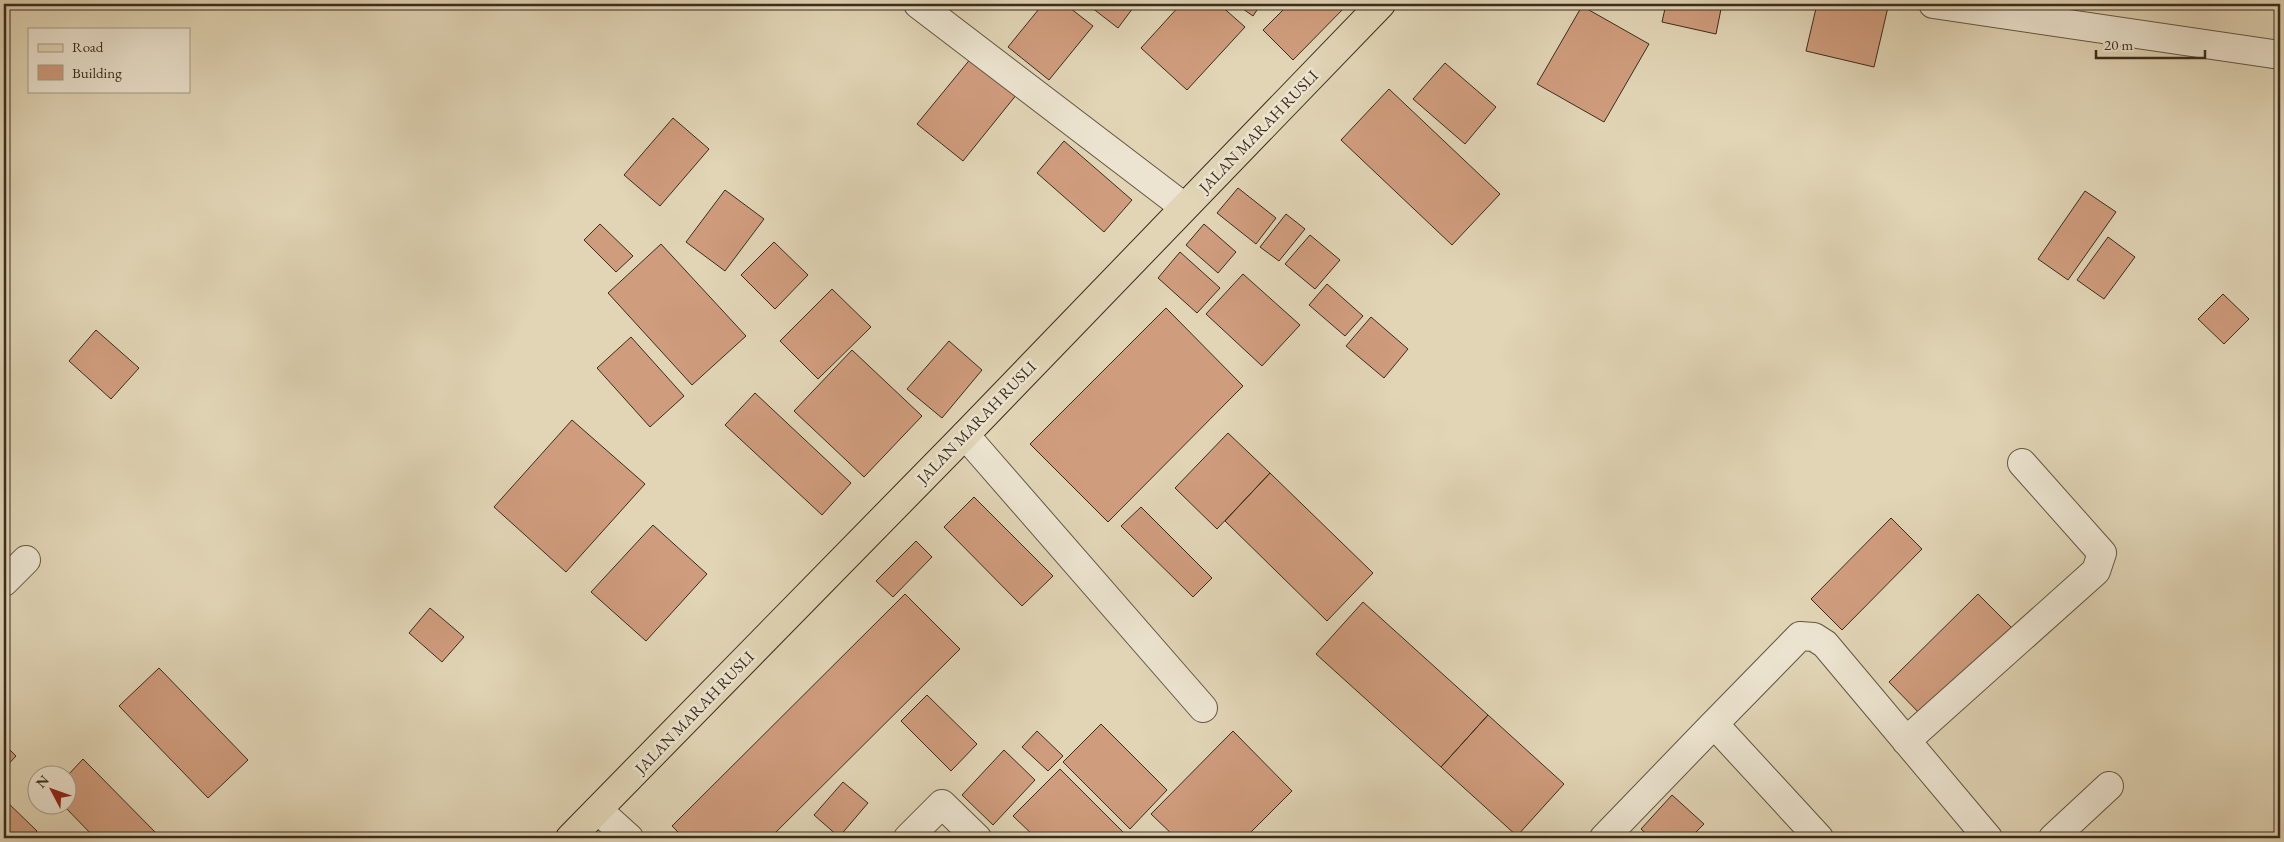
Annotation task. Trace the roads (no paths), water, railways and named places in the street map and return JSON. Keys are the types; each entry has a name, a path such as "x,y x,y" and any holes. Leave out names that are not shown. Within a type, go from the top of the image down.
{"main road":[{"name":"JALAN MARAH RUSLI","path":"570,838 964,435 1381,4"}],"street":[{"path":"918,4 1184,207"},
{"path":"1933,4 2280,55"},
{"path":"964,435 1203,708"},
{"path":"1906,741 2096,571 2102,553 2022,463"},
{"path":"4,582 26,560"},
{"path":"1604,838 1800,636 1814,637 1825,644 1988,838"},
{"path":"1714,724 1819,838"},
{"path":"2053,838 2109,786"},
{"path":"908,838 942,804 977,838"},
{"path":"598,810 629,838"}]}
